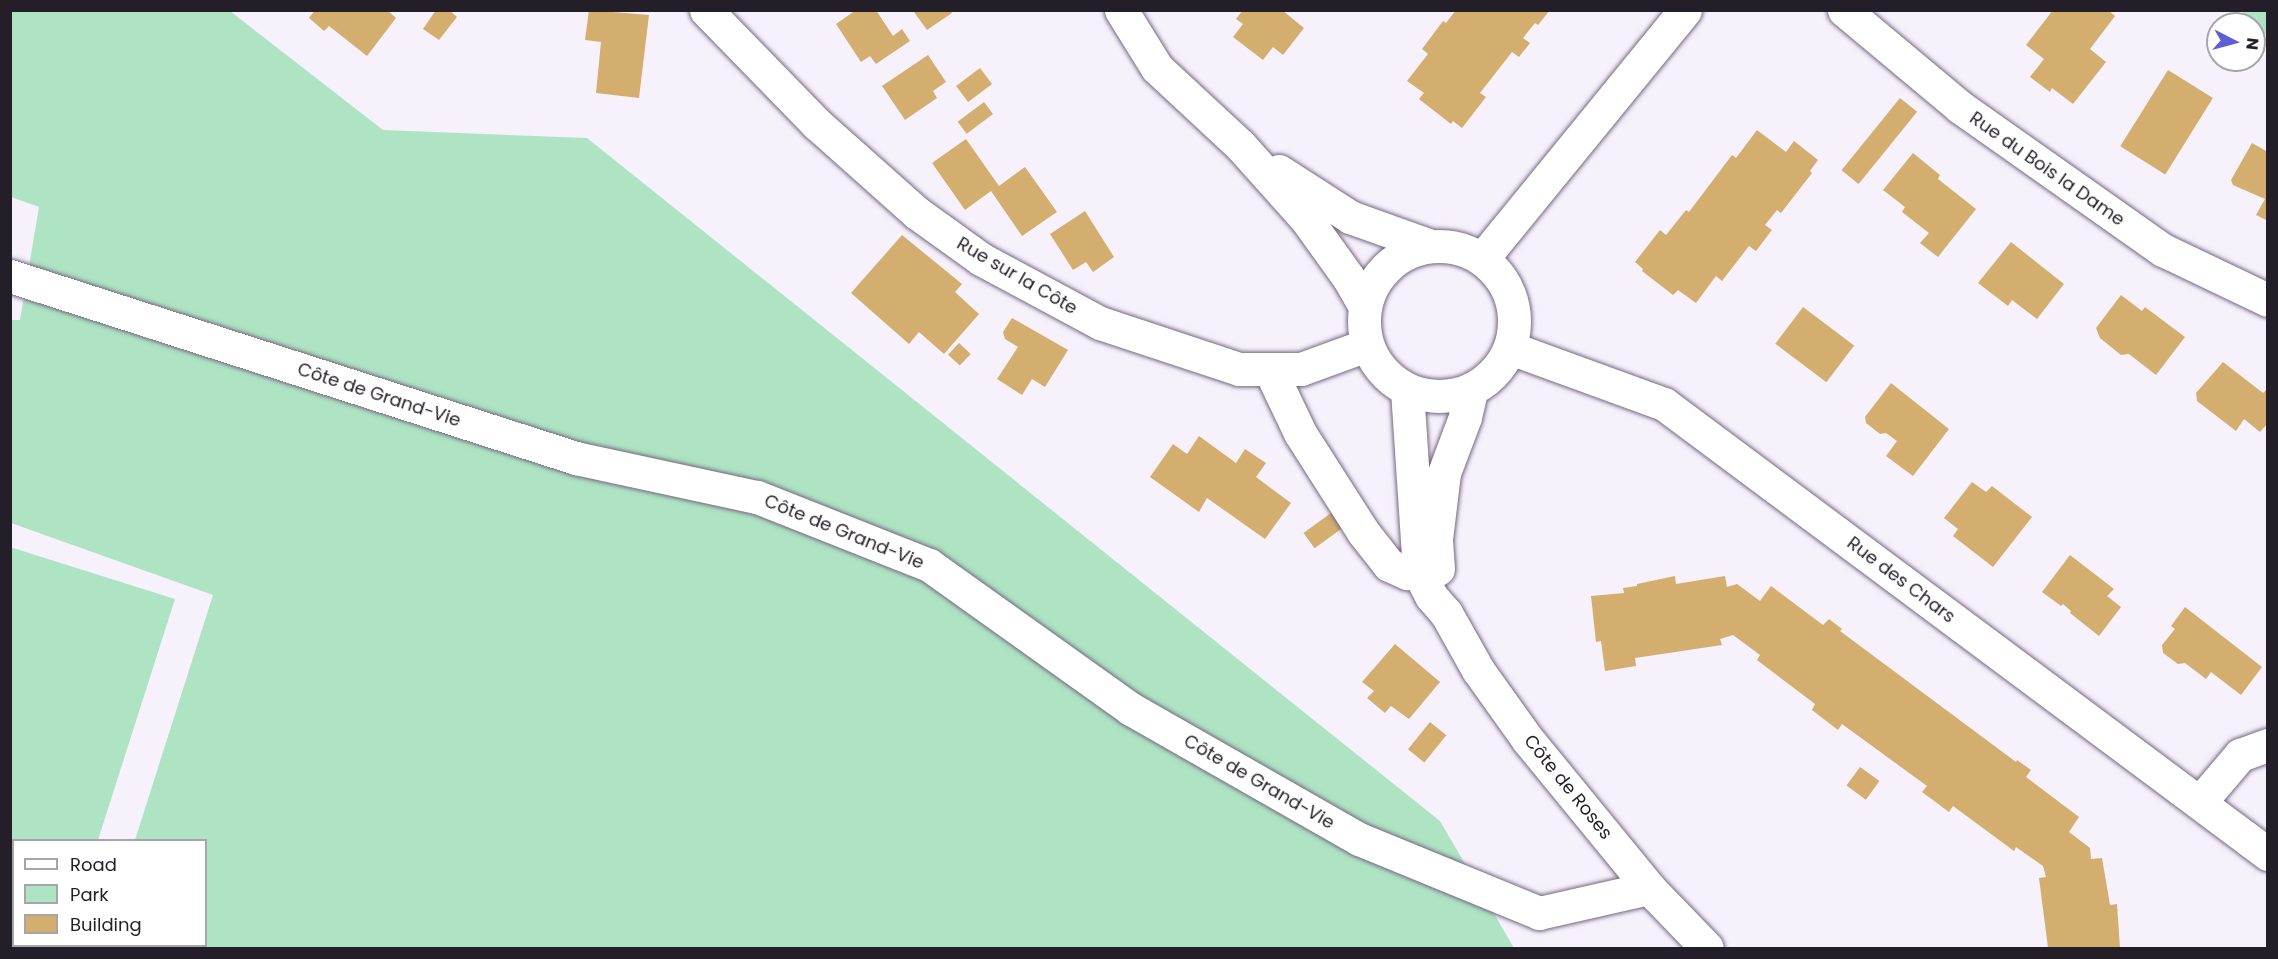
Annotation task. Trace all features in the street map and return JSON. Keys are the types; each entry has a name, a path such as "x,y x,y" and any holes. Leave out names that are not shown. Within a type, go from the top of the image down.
{"street":[{"name":"Rue sur la Côte","path":"706,10 817,124 916,213 981,259 1100,323 1239,369 1301,369 1367,345"},
{"path":"1121,10 1156,68 1240,145 1307,220 1365,306"},
{"path":"1482,259 1685,10"},
{"name":"Rue du Bois la Dame","path":"1845,10 1960,107 2163,250 2268,300"},
{"path":"1240,145 1350,217 1431,246 1457,248 1482,259 1505,283 1514,315 1510,348 1495,373 1472,390 1439,397 1407,390 1383,372 1367,345 1365,306 1377,277 1401,256 1431,246"},
{"name":"Côte de Grand-Vie","path":"10,276 576,458 757,497 929,565 1141,715 1359,839 1539,913 1649,888"},
{"name":"Rue des Chars","path":"1510,348 1664,404 2268,855"},
{"path":"1270,370 1300,433 1364,532 1389,565 1407,573 1419,573"},
{"name":"Côte de Roses","path":"1407,390 1419,573 1431,596 1446,613 1478,670 1528,740 1649,888 1707,948"},
{"name":"Côte de Roses","path":"1446,613 1438,571 1436,539 1443,484 1472,390"},
{"path":"2200,802 2240,755 2268,745"}],"green space":[{"path":"11,11 230,11 383,130 587,138 1440,821 1514,948 101,948 207,947 207,839 135,839 213,595 11,523 11,320 20,320 39,207 11,197"},
{"path":"2267,11 2267,36 2266,12 2242,12"},
{"path":"10,547 175,599 98,839 12,839 12,947 64,947 11,948"}],"building":[{"path":"315,10 387,10 396,18 367,56 329,26 324,31 309,18"},
{"path":"436,10 449,10 457,17 439,40 423,29"},
{"path":"589,10 649,15 639,98 596,93 601,42 585,40"},
{"path":"856,10 876,10 893,36 902,29 910,41 876,64 870,56 861,62 836,24"},
{"path":"916,10 950,10 952,13 927,30 914,12"},
{"path":"1243,10 1282,10 1304,28 1283,55 1273,47 1263,60 1233,37 1243,24 1236,19"},
{"path":"1456,10 1550,10 1523,38 1530,43 1519,57 1512,52 1480,93 1486,97 1462,128 1453,121 1451,124 1419,99 1424,93 1407,81 1428,54 1422,49 1443,21 1446,23"},
{"path":"2053,10 2108,10 2115,16 2090,49 2106,62 2073,104 2052,88 2050,92 2030,77 2044,59 2026,45"},
{"path":"928,55 946,82 933,91 937,98 905,120 882,86"},
{"path":"980,68 992,84 968,102 956,86"},
{"path":"2168,70 2213,98 2165,174 2120,146"},
{"path":"1900,98 1917,112 1859,184 1841,170"},
{"path":"984,102 993,114 967,134 958,122"},
{"path":"1757,130 1786,152 1794,141 1818,160 1810,171 1812,173 1781,213 1777,210 1765,225 1772,230 1756,251 1749,246 1722,281 1716,276 1696,303 1678,290 1673,295 1642,271 1643,269 1635,262 1660,230 1666,235 1686,210 1689,212 1732,155 1736,158"},
{"path":"966,139 999,186 1025,167 1057,212 1022,236 991,191 965,210 932,163"},
{"path":"2252,143 2268,152 2268,221 2256,215 2265,199 2233,185 2231,180"},
{"path":"1913,153 1940,175 1938,179 1976,209 1938,257 1920,243 1929,233 1902,212 1905,207 1883,190"},
{"path":"1085,211 1114,257 1093,272 1086,262 1073,270 1050,234"},
{"path":"902,235 962,284 955,292 979,314 944,354 919,332 909,344 851,293"},
{"path":"2011,242 2064,284 2037,319 2012,300 2008,306 1978,283"},
{"path":"2121,295 2142,311 2145,307 2185,337 2156,375 2129,354 2121,355 2100,338 2096,328"},
{"path":"1803,307 1854,346 1826,382 1775,344"},
{"path":"1012,318 1068,350 1045,387 1032,379 1022,395 997,379 1018,347 1005,339 1003,332"},
{"path":"959,343 971,354 960,366 948,355"},
{"path":"2223,362 2263,393 2268,388 2268,423 2260,432 2244,419 2236,431 2197,401 2196,393"},
{"path":"1891,383 1949,429 1913,476 1886,456 1897,441 1886,433 1880,434 1866,423 1865,417"},
{"path":"1199,436 1236,463 1245,449 1266,463 1256,477 1291,503 1265,539 1207,498 1199,512 1150,477 1173,444 1187,454"},
{"path":"1972,482 1986,492 1992,486 2032,517 1993,567 1953,536 1958,529 1944,518"},
{"path":"1331,513 1342,528 1315,548 1303,533"},
{"path":"2070,555 2114,589 2107,596 2121,607 2099,636 2070,613 2071,611 2063,604 2061,606 2042,592"},
{"path":"1675,576 1676,584 1725,576 1727,587 1737,584 1760,601 1771,586 1823,625 1829,619 1842,629 1840,631 2016,762 2017,760 2031,770 2026,777 2079,817 2069,832 2090,848 2091,859 2102,858 2110,905 2117,904 2120,948 2048,948 2039,878 2046,877 2043,866 2016,847 2014,851 1953,806 1949,812 1922,792 1927,786 1842,724 1838,730 1812,710 1815,704 1757,660 1760,655 1733,635 1720,639 1722,645 1635,658 1636,666 1605,671 1601,641 1596,642 1591,596 1624,593 1623,588"},
{"path":"2185,607 2262,667 2241,695 2211,672 2206,679 2185,663 2178,664 2163,653 2162,645 2175,629 2171,626"},
{"path":"1395,644 1440,682 1409,719 1391,706 1385,713 1367,698 1374,691 1362,682"},
{"path":"1430,722 1446,735 1424,762 1408,749"},
{"path":"1860,767 1879,781 1866,800 1846,786"}]}
